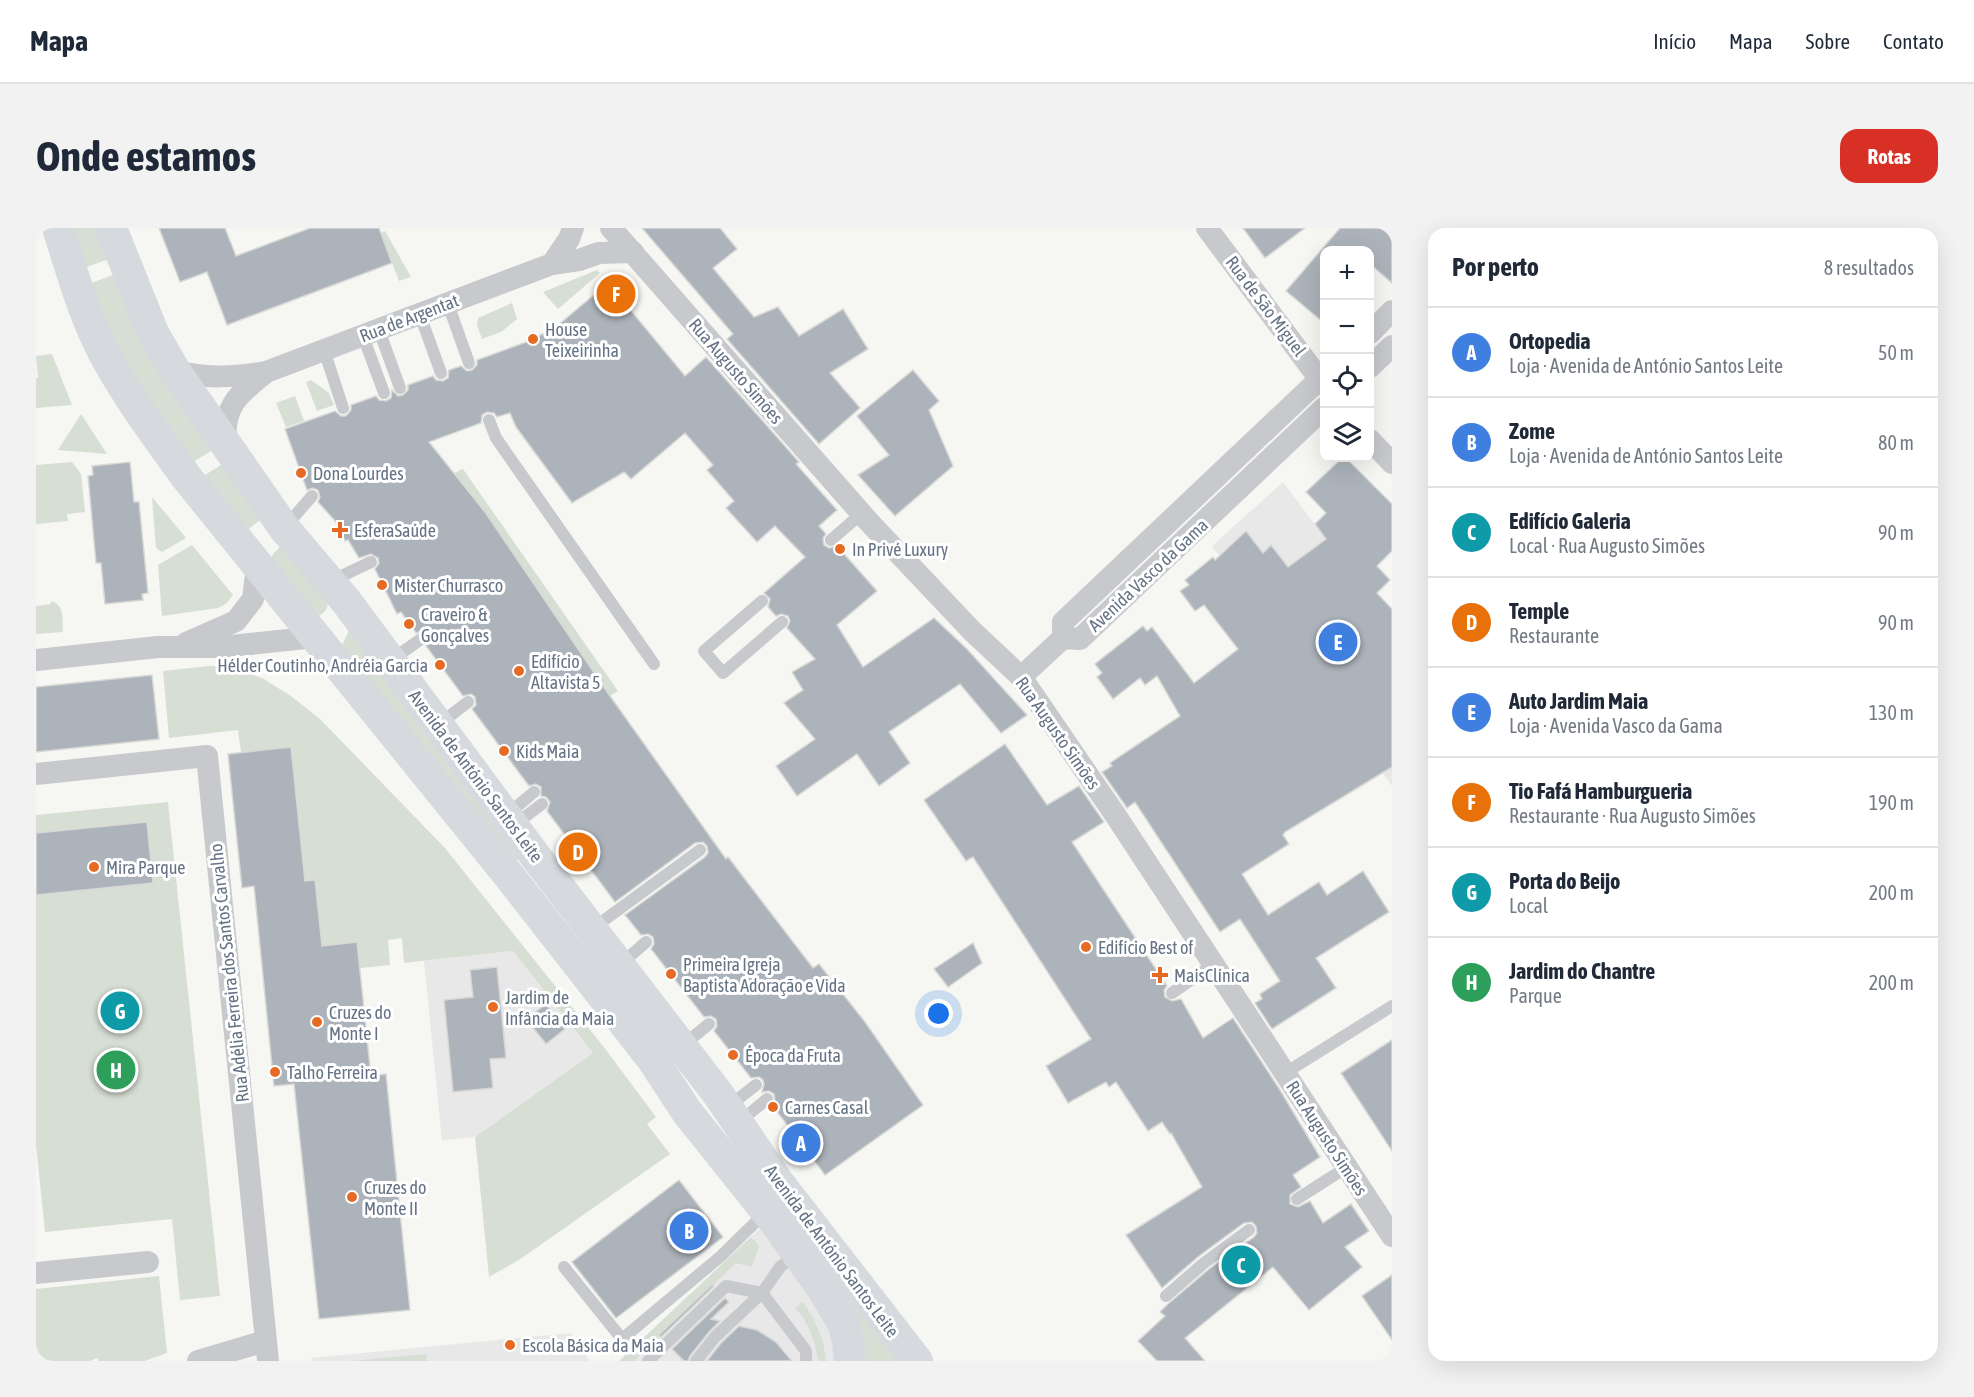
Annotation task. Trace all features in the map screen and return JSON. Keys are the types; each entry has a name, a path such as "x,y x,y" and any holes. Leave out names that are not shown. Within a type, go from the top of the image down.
{"main road":[{"name":"Avenida de António Santos Leite","path":"58,228 74,279 105,356 157,436 187,478 257,566 510,877 654,1060 687,1112 766,1212 822,1288 843,1323 850,1361"},
{"name":"Avenida de António Santos Leite","path":"111,228 153,333 175,371 226,446 285,528 338,591 681,1047 778,1182 917,1361"},
{"path":"257,566 258,549 264,537 285,528"},
{"path":"316,637 334,628 341,618 338,591"}],"street":[{"path":"552,264 569,239 573,228"},
{"name":"Rua Augusto Simões","path":"611,228 861,514 972,631 1021,677 1116,816 1392,1236"},
{"name":"Rua de São Miguel","path":"1207,228 1320,376"},
{"name":"Rua de Argentat","path":"175,371 219,377 266,372 552,264 579,260 599,253 633,252"},
{"path":"1374,329 1392,312"},
{"path":"1374,363 1392,346"},
{"name":"Rua de Argentat","path":"226,446 225,430 232,404 246,388 266,372"},
{"name":"Avenida Vasco da Gama","path":"1063,638 1063,622 1320,383"},
{"name":"Avenida Vasco da Gama","path":"1021,677 1063,638 1080,639 1320,412"},
{"path":"1374,444 1392,463"},
{"path":"1211,482 1228,499"},
{"path":"177,647 236,621 253,599 257,566"},
{"path":"36,660 177,647 221,647 316,637"},
{"name":"Rua Adélia Ferreira dos Santos Carvalho","path":"36,774 207,756 267,1351"},
{"path":"36,1273 148,1262"},
{"path":"198,1361 267,1351"}],"lane":[{"path":"448,304 469,363"},
{"path":"420,315 441,373"},
{"path":"371,333 400,388"},
{"path":"371,333 384,393"},
{"path":"324,350 343,408"},
{"path":"489,420 496,438 654,664"},
{"path":"285,528 312,496"},
{"path":"831,540 861,514"},
{"path":"338,591 371,562"},
{"path":"762,601 704,651 723,673 782,622"},
{"path":"390,661 421,639"},
{"path":"438,724 468,702"},
{"path":"509,821 534,792"},
{"path":"509,821 542,804"},
{"path":"592,929 700,849"},
{"path":"619,965 646,942"},
{"path":"1172,993 1214,964"},
{"path":"1285,1073 1392,1006"},
{"path":"681,1047 709,1024"},
{"path":"732,1116 756,1085"},
{"path":"732,1116 767,1099"},
{"path":"1298,1199 1347,1167"},
{"path":"564,1267 622,1339 721,1256 766,1212"},
{"path":"1166,1296 1204,1263 1249,1230"},
{"path":"696,1361 715,1337 762,1293 780,1267 797,1254"},
{"path":"648,1361 726,1286 762,1293 804,1358"}],"shaded area":[{"path":"67,228 100,228 112,258 81,269"},
{"path":"385,231 411,277 399,281 381,233"},
{"path":"597,270 600,273 558,309 543,292"},
{"path":"118,273 216,448 188,465 156,420 86,285"},
{"path":"512,303 517,319 501,332 482,339 477,325 478,318"},
{"path":"52,354 72,405 36,408 36,378 38,378 36,356"},
{"path":"311,380 329,393 334,405 317,411 306,382"},
{"path":"295,396 304,421 286,427 276,403"},
{"path":"81,414 107,454 58,450"},
{"path":"72,462 81,474 85,512 67,514 68,521 36,524 36,465"},
{"path":"226,462 266,515 243,534 200,478"},
{"path":"463,469 618,691 610,696 485,512 454,473"},
{"path":"1283,482 1392,627 1392,786 1212,546"},
{"path":"152,497 186,538 162,552 156,548"},
{"path":"192,545 233,595 226,604 218,608 162,616 158,565"},
{"path":"280,547 328,603 321,615 316,617 271,559"},
{"path":"51,601 61,609 63,632 36,634 36,606 51,604"},
{"path":"350,628 519,858 511,864 339,652"},
{"path":"209,666 231,667 262,678 291,696 320,719 445,848 603,1046 656,1117 647,1124 670,1154 519,1260 489,1277 475,1137 593,1053 513,951 404,963 402,938 388,940 390,965 360,968 357,943 322,946 315,880 305,881 291,748 241,752 238,730 169,738 163,671"},
{"path":"168,802 220,1296 180,1300 172,1219 45,1232 36,1145 36,815"},
{"name":"Jardim de Infância da Maia","path":"513,951 593,1053 475,1137 442,1140 424,961"},
{"path":"769,1220 848,1361 619,1361 725,1261"},
{"path":"751,1237 759,1246 752,1267 736,1263 634,1361 619,1361"},
{"path":"159,1276 167,1353 145,1361 99,1361 97,1358 90,1361 36,1361 36,1289"},
{"path":"844,1281 905,1361 865,1361 853,1313 838,1286"},
{"path":"803,1302 819,1330 826,1361 818,1361 811,1332 795,1308"},
{"name":"Escola Básica da Maia","path":"571,1333 590,1361 312,1361 311,1358"},
{"path":"426,1354 427,1361 353,1361"}],"building":[{"path":"159,228 225,228 236,256 310,228 379,228 392,263 227,325 207,272 180,282"},
{"path":"642,228 720,228 737,249 713,268 754,317 778,307 799,336 843,309 868,349 830,373 860,408 819,444 727,339 733,334"},
{"path":"1243,228 1305,228 1265,258"},
{"path":"1340,228 1392,228 1392,283 1374,267 1374,246 1325,246"},
{"path":"1320,251 1320,320 1286,291"},
{"path":"608,283 685,376 706,357 799,462 796,464 837,510 819,526 826,534 823,538 824,545 829,548 837,546 877,591 837,625 863,667 934,618 967,649 1027,715 1001,733 960,684 889,732 910,763 879,786 857,754 797,796 776,766 815,739 784,703 803,690 792,672 815,659 787,628 790,621 788,616 781,614 776,616 768,607 770,599 764,593 805,557 775,526 757,542 726,508 734,501 707,470 713,465 685,433 631,479 624,472 572,503 516,427 510,413 497,417 494,413 487,412 482,415 481,423 429,442 485,512 610,696 726,859 728,857 813,968 819,964 865,1022 923,1105 825,1175 772,1105 775,1101 774,1094 769,1091 762,1092 763,1080 759,1077 751,1078 714,1031 717,1026 716,1019 711,1016 704,1017 651,949 654,944 653,937 648,934 641,935 625,915 705,857 708,853 707,846 703,842 695,843 615,902 547,811 550,802 546,797 541,796 541,787 536,784 529,786 472,709 476,705 475,697 471,694 463,696 426,646 429,639 427,634 421,631 416,633 401,612 397,614 375,569 379,563 378,558 371,554 359,558 348,540 345,541 336,522 318,502 320,497 318,490 313,488 307,490 285,429 335,411 341,416 346,416 351,410 351,405 376,396 379,400 386,401 391,398 392,390 398,396 403,395 408,390 408,385 433,376 436,380 443,381 448,378 449,370 461,366 467,371 472,370 477,365 477,360 529,341 557,326"},
{"path":"913,370 939,401 929,410 953,466 895,516 858,475 889,455 857,416"},
{"path":"130,462 134,502 139,502 148,593 142,594 143,600 105,604 101,563 96,563 88,476 93,475 92,466"},
{"path":"1338,462 1350,462 1392,504 1392,551 1377,566 1390,580 1377,593 1392,609 1392,767 1285,832 1283,835 1289,844 1242,874 1268,915 1319,882 1327,895 1363,871 1389,912 1316,958 1336,988 1272,1029 1255,1003 1262,999 1260,994 1280,981 1240,919 1220,932 1135,802 1127,808 1102,772 1112,766 1110,763 1180,716 1157,676 1145,685 1140,678 1113,699 1097,677 1102,673 1095,664 1143,626 1147,631 1152,627 1194,683 1238,649 1204,605 1195,611 1180,591 1189,585 1185,580 1213,557 1215,560 1246,531 1263,553 1271,545 1288,567 1326,539 1315,524 1326,513 1306,492"},
{"path":"152,675 159,739 36,752 36,687"},
{"path":"1005,744 1047,805 1079,786 1104,822 1072,842 1167,986 1164,990 1165,997 1172,1001 1181,999 1203,1038 1233,1018 1280,1090 1320,1157 1293,1175 1301,1187 1290,1195 1290,1204 1298,1207 1310,1201 1323,1223 1351,1204 1369,1231 1345,1247 1362,1267 1309,1310 1273,1267 1185,1338 1205,1361 1157,1361 1138,1341 1165,1316 1160,1312 1168,1304 1209,1269 1254,1237 1257,1233 1256,1226 1252,1222 1244,1223 1199,1256 1162,1288 1126,1235 1202,1187 1171,1133 1162,1122 1148,1131 1116,1082 1109,1087 1106,1082 1068,1103 1046,1066 1091,1039 973,857 966,861 924,800"},
{"path":"291,747 305,881 315,880 322,946 357,942 371,1076 386,1074 410,1310 319,1319 294,1084 274,1086 254,886 242,888 228,754"},
{"name":"Mira Parque","path":"147,822 153,883 36,895 36,833"},
{"path":"973,943 982,963 948,987 934,969"},
{"path":"497,967 506,1058 490,1059 493,1088 453,1092 444,1000 473,997 470,970"},
{"path":"546,1004 565,1029 546,1044 526,1019"},
{"path":"1392,1040 1392,1151 1341,1073"},
{"path":"679,1180 723,1237 616,1318 572,1262"},
{"path":"1392,1275 1392,1340 1362,1296"},
{"path":"712,1285 714,1286 661,1337 659,1335"},
{"path":"725,1298 729,1302 711,1319 720,1321 688,1361 684,1361 672,1349"},
{"path":"739,1326 757,1330 776,1342 792,1361 707,1361 721,1343"}],"place":[{"name":"Tio Fafá Hamburgueria","path":"616,294"},
{"name":"House Teixeirinha","path":"533,339"},
{"name":"Dona Lourdes","path":"301,473"},
{"name":"EsferaSaúde","path":"340,530"},
{"name":"In Privé Luxury","path":"840,549"},
{"name":"Mister Churrasco","path":"382,585"},
{"name":"Craveiro & Gonçalves","path":"409,624"},
{"name":"Auto Jardim Maia","path":"1338,642"},
{"name":"Hélder Coutinho, Andréia Garcia","path":"440,665"},
{"name":"Edifício Altavista 5","path":"519,671"},
{"name":"Kids Maia","path":"504,751"},
{"name":"Temple","path":"578,852"},
{"name":"Mira Parque","path":"94,867"},
{"name":"Edifício Best of","path":"1086,947"},
{"name":"Primeira Igreja Baptista Adoração e Vida","path":"671,974"},
{"name":"MaisClínica","path":"1160,975"},
{"name":"Jardim de Infância da Maia","path":"493,1007"},
{"name":"Porta do Beijo","path":"120,1011"},
{"name":"Cruzes do Monte I","path":"317,1022"},
{"name":"Época da Fruta","path":"733,1055"},
{"name":"Jardim do Chantre","path":"116,1070"},
{"name":"Talho Ferreira","path":"275,1072"},
{"name":"Carnes Casal","path":"773,1107"},
{"name":"Ortopedia","path":"801,1143"},
{"name":"Cruzes do Monte II","path":"352,1197"},
{"name":"Zome","path":"689,1231"},
{"name":"Edifício Galeria","path":"1241,1265"},
{"name":"Escola Básica da Maia","path":"510,1345"}]}
